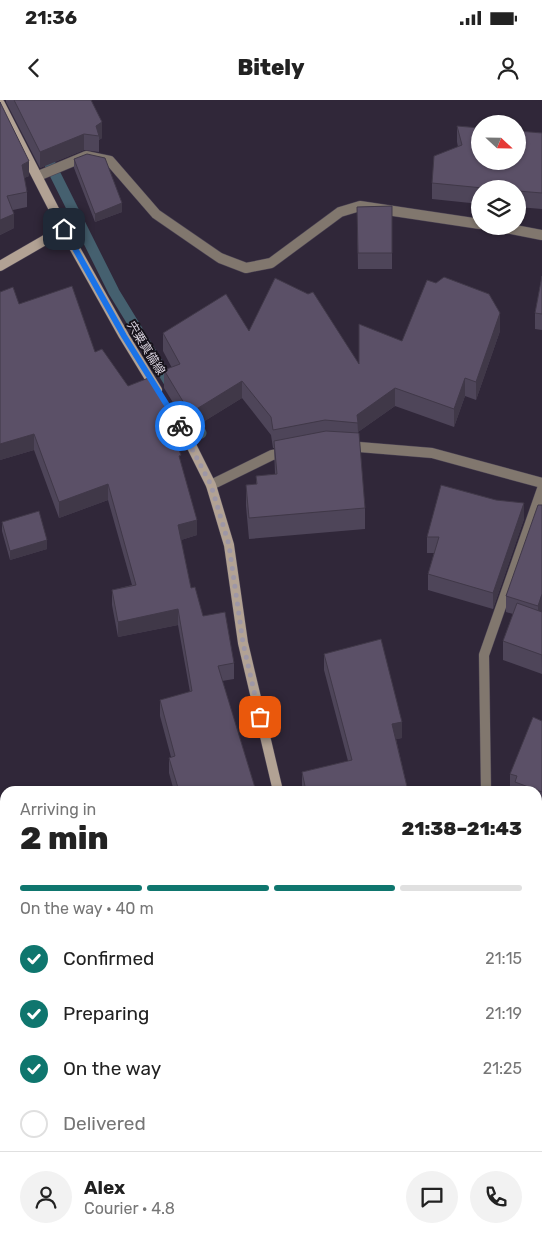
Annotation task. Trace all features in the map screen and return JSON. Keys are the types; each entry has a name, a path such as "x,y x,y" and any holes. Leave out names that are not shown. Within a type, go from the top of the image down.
{"main road":[{"name":"宍粟真備線","path":"0,104 42,175 64,229 124,336 190,443 211,485 229,545 243,643 277,786"},
{"path":"0,266 64,229"}],"street":[{"path":"42,175 86,156 110,161 156,214 220,258 246,268 271,263 340,212 360,206 471,223"},
{"path":"526,232 542,235"},
{"path":"336,445 432,454 542,483"},
{"path":"211,485 272,455 299,450"},
{"path":"486,786 484,655 542,490"}],"building":[{"path":"14,100 91,100 102,122 96,126 99,136 84,134 40,152"},
{"path":"0,102 29,161 22,165 27,192 7,196 14,214 0,220"},
{"path":"457,126 471,127 471,170 526,170 526,132 542,133 542,193 526,192 526,180 471,180 471,187 432,183 434,156 462,145"},
{"path":"87,154 105,158 122,203 95,214 74,159"},
{"path":"392,206 392,253 358,253 357,207"},
{"path":"542,276 542,314 535,313"},
{"path":"444,277 489,294 500,313 476,382 465,378 454,409 395,388 357,415 358,423 325,420 273,430 271,417 242,381 190,413 164,370 180,364 163,333 226,294 249,331 275,278 308,294 313,292 359,364 359,324 402,341 427,280 436,283"},
{"path":"72,286 95,352 102,349 128,386 151,377 179,422 170,427 181,455 179,456 197,520 178,525 191,588 195,587 203,616 225,612 234,663 218,666 254,786 177,786 169,758 175,756 160,700 192,691 178,609 118,622 112,590 136,585 108,484 59,502 34,434 0,444 0,292 13,287 19,304"},
{"path":"326,431 359,433 365,508 249,518 246,485 257,484 256,476 277,474 274,441"},
{"path":"441,485 496,500 524,503 493,593 428,574 439,537 427,537"},
{"path":"538,505 542,505 542,594 538,606 506,596"},
{"path":"39,511 47,540 10,551 2,522"},
{"path":"517,603 542,612 542,655 503,641"},
{"path":"381,639 402,722 392,724 407,786 305,786 302,772 352,760 324,654"},
{"path":"533,717 542,721 542,786 526,786 515,782 517,776 510,774"}],"waterway":[{"path":"48,160 114,292 172,387"},
{"path":"189,414 201,433"}],"way so far":[{"path":"180,426 211,485 229,545 243,643 260,717"}],"route":[{"path":"64,229 124,336 180,426"}]}
